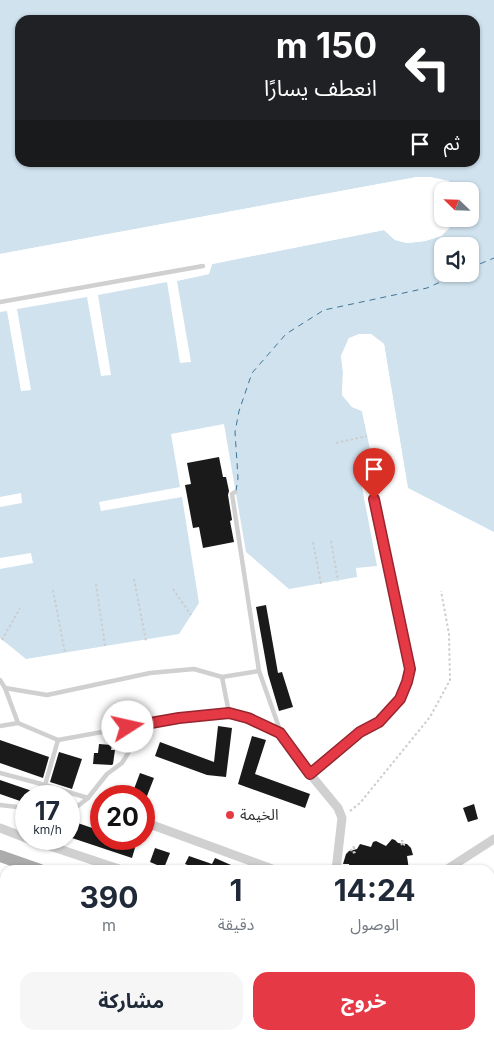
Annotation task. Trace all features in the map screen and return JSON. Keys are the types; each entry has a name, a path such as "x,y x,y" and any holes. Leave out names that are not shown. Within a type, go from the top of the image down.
{"main road":[{"path":"0,856 26,865"}],"street":[{"path":"280,733 338,808 342,818 337,865"},
{"path":"155,826 261,865"},
{"path":"0,828 15,833"},
{"path":"454,865 494,839"},
{"path":"63,850 107,865"}],"lane":[{"path":"0,302 204,266"},
{"path":"235,492 232,494 259,671 280,733"},
{"path":"310,774 356,734 379,722 400,699 407,682 410,669 408,653 374,499"},
{"path":"5,688 47,695 150,673 194,669 222,677 259,671"},
{"path":"222,677 229,713"},
{"path":"0,680 5,688 18,723"},
{"path":"0,726 18,723 58,740 146,724 229,713 248,718 280,733"},
{"path":"80,804 88,798 107,774 122,763 146,724"},
{"path":"0,773 45,785 58,740"},
{"path":"80,796 88,798"},
{"path":"0,805 15,807"}],"path":[{"path":"336,443 367,436"},
{"path":"330,541 338,581"},
{"path":"313,542 321,584"},
{"path":"134,579 146,640"},
{"path":"96,584 105,646"},
{"path":"173,589 192,615"},
{"path":"53,590 65,653"},
{"path":"342,818 360,803 430,717 450,680 449,634 441,591"},
{"path":"2,640 20,608"}],"water":[{"path":"0,0 494,0 494,532 408,488 384,344 371,334 349,338 341,356 343,372 342,395 352,407 362,411 372,458 357,461 377,566 356,568 357,577 289,589 246,552 224,424 171,434 180,487 99,502 101,511 182,497 199,603 179,634 26,659 0,638 0,569 33,563 31,553 0,558 0,507 22,503 21,493 0,497 0,312 7,311 21,391 31,390 17,309 87,297 101,376 111,375 98,295 167,282 180,363 191,362 177,281 209,274 212,264 384,230 395,240 407,243 434,238 434,282 479,282 479,237 438,237 449,228 479,228 479,182 417,177 0,254"}],"pier":[{"path":"417,177 431,177 450,182 417,180 0,256 0,254"},
{"path":"383,228 396,237 407,241 440,234 445,228 449,228 441,236 425,241 407,243 395,240 384,230 212,264 209,274 175,281 177,278 207,272 211,262"},
{"path":"359,334 371,334 384,344 408,491 405,488 382,346 370,337 359,336 351,340 343,356 346,372 345,395 353,405 364,410 374,457 372,458 362,411 352,407 342,395 343,372 341,356 349,338"}],"building":[{"path":"219,457 223,477 226,477 229,491 232,520 230,521 234,542 203,548 199,527 193,528 185,485 191,484 187,463"},
{"path":"266,605 278,673 282,672 293,707 279,711 268,674 256,607"},
{"path":"218,726 232,728 226,777 207,775 155,756 160,742 214,762"},
{"path":"252,736 266,740 255,774 310,794 305,808 238,784"},
{"path":"0,740 49,757 43,778 0,763"},
{"path":"99,744 112,745 111,750 115,750 112,765 93,764 94,753 98,753"},
{"path":"59,752 82,759 73,785 59,785 50,782"},
{"path":"140,773 154,778 151,785 136,785"},
{"path":"0,780 15,785 15,799 0,794"},
{"path":"474,804 478,819 468,822 463,808"},
{"path":"80,824 90,827 90,844 80,841"},
{"path":"392,839 398,843 407,844 411,848 413,855 407,856 408,865 343,864 346,854 357,849 360,844 371,847 373,842 376,841 386,846"},
{"path":"155,848 170,853 165,865 157,865 150,862"},
{"path":"108,850 134,850 132,858"},
{"path":"189,856 212,864 215,858 231,865 188,865 185,864"}],"ferry route":[{"path":"479,264 494,258"},
{"path":"236,491 238,478 235,432 239,411 252,373 286,334 324,310 427,288 440,282"}],"place":[{"name":"الخيمة","path":"230,815"}],"route":[{"path":"128,727 179,718 229,713 248,718 280,733 310,774 360,732 379,722 400,699 410,669 374,499"}]}
